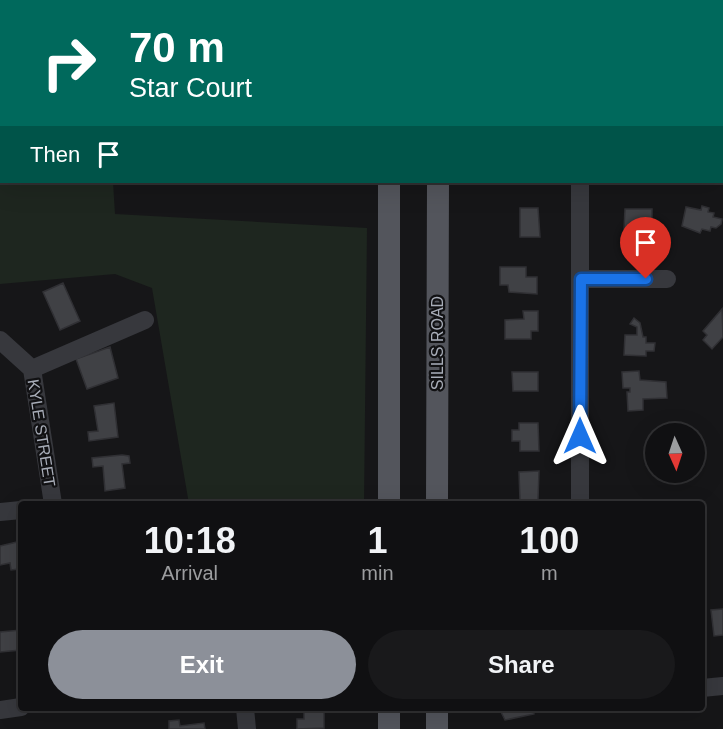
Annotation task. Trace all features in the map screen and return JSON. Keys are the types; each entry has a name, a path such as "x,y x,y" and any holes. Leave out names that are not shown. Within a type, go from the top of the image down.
{"main road":[{"path":"389,183 389,501"},
{"name":"SILLS ROAD","path":"437,501 438,183"},
{"path":"389,711 389,729"},
{"path":"437,711 437,729"}],"street":[{"path":"580,183 580,501"},
{"path":"581,279 668,279"},
{"path":"32,369 146,320"},
{"name":"KYLE STREET","path":"0,340 32,369 53,501"},
{"path":"0,512 18,510"},
{"path":"705,688 723,686"},
{"path":"0,710 18,707"},
{"path":"245,711 247,729"}],"shaded area":[{"path":"0,183 113,183 115,214 367,228 364,501 188,501 152,288 115,274 0,284"}],"building":[{"path":"702,206 709,208 708,212 714,213 713,217 722,219 721,224 716,228 711,227 710,231 702,229 700,233 682,226 686,207 701,210"},
{"path":"520,208 538,208 540,237 520,237"},
{"path":"625,209 652,209 652,227 624,229"},
{"path":"500,267 526,267 526,277 537,277 537,294 509,292 508,285 500,285"},
{"path":"63,283 80,321 60,330 43,292"},
{"path":"722,309 723,337 712,349 703,340 707,335 703,331"},
{"path":"523,311 538,311 538,331 531,331 531,339 505,339 505,320 524,319"},
{"path":"634,318 640,323 646,343 655,343 654,351 646,351 646,356 624,355 625,335 637,335 637,327 630,324"},
{"path":"110,347 118,378 87,389 76,359"},
{"path":"639,371 640,380 666,382 667,398 643,399 643,410 628,411 627,392 630,392 630,388 623,388 622,372"},
{"path":"512,372 538,372 538,391 513,391"},
{"path":"114,403 118,437 89,441 88,432 98,431 94,406"},
{"path":"519,423 538,423 539,451 520,451 520,441 512,441 512,430 519,430"},
{"path":"129,456 130,463 122,464 125,488 105,491 103,466 93,467 92,458"},
{"path":"539,471 538,500 520,501 519,472"},
{"path":"17,542 18,569 11,570 10,563 0,565 0,546"},
{"path":"723,609 723,635 714,636 711,610"},
{"path":"18,630 18,650 0,652 0,632"},
{"path":"304,711 324,711 324,728 297,729 297,719 304,719"},
{"path":"500,711 534,711 534,714 505,720"},
{"path":"179,720 180,726 204,723 205,729 169,729 169,721"}],"route":[{"path":"580,436 581,279 646,279"}]}
